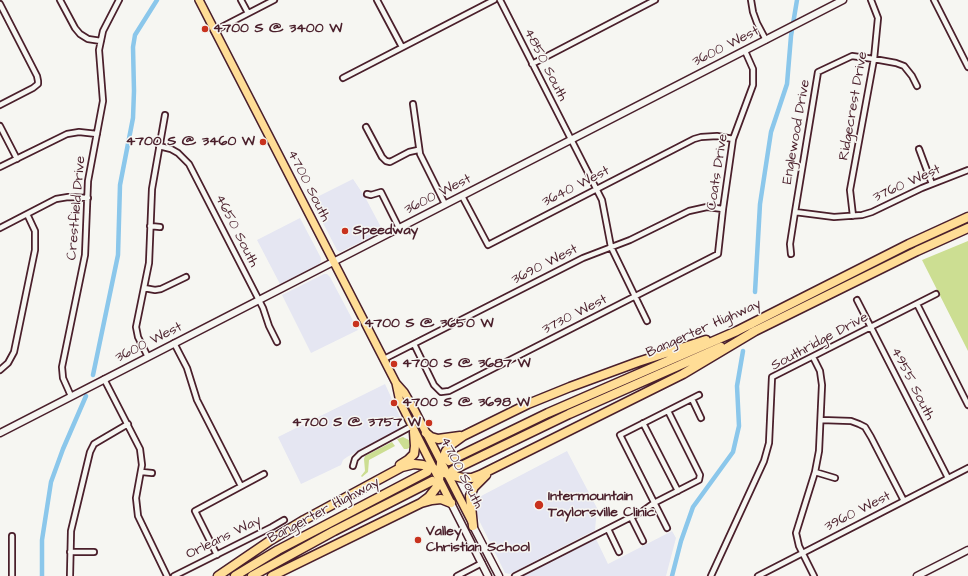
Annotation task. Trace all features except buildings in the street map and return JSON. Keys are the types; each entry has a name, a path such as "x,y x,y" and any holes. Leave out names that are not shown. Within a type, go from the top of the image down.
{"highway":[{"name":"Bangerter Highway","path":"252,576 548,412 737,331 909,244 968,217"},
{"name":"Bangerter Highway","path":"235,576 278,550 440,471 689,362 917,251 968,228"},
{"path":"420,503 431,494 449,448 466,434 528,404 570,387 658,355 737,331"},
{"path":"218,576 264,544 304,520 402,467 410,465 423,465 459,477 468,478 476,476 493,469 683,374 755,331"},
{"path":"388,474 412,456 415,449 413,429"},
{"path":"426,433 431,437 438,439 466,434"},
{"path":"473,526 470,499 471,492 480,480 493,469"},
{"path":"272,576 420,503 441,499 451,503"}],"main road":[{"name":"4700 South","path":"198,0 396,383 406,396 426,433 451,503"},
{"name":"4700 South","path":"396,383 400,402 413,429 473,526"}],"street":[{"path":"60,0 75,28 80,34 88,39 101,41"},
{"name":"Crestfield Drive","path":"71,396 63,378 62,367 85,259 88,181 103,95 99,60 101,41 106,25 119,0"},
{"path":"241,0 248,14"},
{"path":"214,31 274,0"},
{"path":"378,0 402,47"},
{"path":"343,78 494,0"},
{"name":"4850 South","path":"500,0 602,200 611,247 647,321"},
{"path":"532,64 655,0"},
{"path":"751,0 753,12 766,40"},
{"name":"3600 West","path":"1,431 786,30 834,2 843,0"},
{"name":"Ridgecrest Drive","path":"853,216 850,190 874,59 878,18 871,0"},
{"path":"934,0 968,67"},
{"path":"0,4 37,76 38,84 0,105"},
{"name":"Coats Drive","path":"718,254 733,139 753,85 753,69 745,51"},
{"name":"Englewood Drive","path":"791,254 790,244 818,72 852,56 874,59"},
{"path":"874,59 904,66 912,76 917,86"},
{"path":"413,104 418,150 445,204"},
{"path":"148,357 139,340 136,330 148,263 152,189 165,115"},
{"path":"0,126 17,159"},
{"path":"366,127 382,157 386,161 390,162 409,152 418,150"},
{"path":"0,167 66,134 79,132 97,134"},
{"name":"3640 West","path":"462,196 488,245 674,149 701,137 717,136 733,139"},
{"name":"4650 South","path":"159,146 171,149 178,153 189,164 266,313 269,326 277,342"},
{"path":"919,149 932,184"},
{"name":"3760 West","path":"853,216 872,212 932,184 968,170"},
{"path":"368,194 371,195 381,192 399,228"},
{"path":"0,228 60,198 88,198"},
{"name":"3690 West","path":"384,359 583,258 636,238 689,211 707,207 723,209"},
{"path":"795,212 834,216 853,216"},
{"path":"0,370 8,363 14,352 35,250 35,231 27,214"},
{"path":"150,226 160,226"},
{"name":"3730 West","path":"414,344 434,385 441,392 449,391 718,254"},
{"path":"144,288 155,290 161,289 186,277"},
{"name":"Southridge Drive","path":"711,576 764,461 769,443 772,377 936,294"},
{"name":"4955 South","path":"857,300 948,478"},
{"path":"917,304 968,405"},
{"path":"174,343 187,368 197,400 241,486"},
{"path":"813,357 822,379 819,450 815,472 796,532 796,538 814,576"},
{"path":"104,379 141,452 142,472 136,498 138,516 167,576"},
{"path":"666,528 620,435 699,395"},
{"path":"692,399 701,418"},
{"path":"515,576 631,517 700,479 700,475 668,411"},
{"path":"821,420 851,422 859,424 865,428 904,501"},
{"path":"643,423 678,491"},
{"path":"70,576 70,537 72,520 90,452 94,444 128,424"},
{"path":"353,466 355,459 360,454 413,429"},
{"name":"3960 West","path":"758,576 968,468"},
{"path":"142,472 152,473"},
{"path":"815,472 835,478"},
{"path":"217,555 195,511 264,474"},
{"name":"4700 South","path":"451,503 488,575"},
{"path":"631,517 643,541"},
{"name":"Orleans Way","path":"174,576 284,520"},
{"name":"4700 South","path":"473,526 499,576"},
{"path":"608,529 619,552"},
{"path":"12,536 12,576"},
{"path":"917,576 968,550"},
{"path":"70,552 94,552"},
{"path":"457,576 482,563"}],"shaded area":[{"path":"353,179 365,197 383,231 340,252 337,250 311,200"},
{"path":"300,218 321,258 321,261 319,264 280,284 257,240"},
{"path":"324,274 327,274 330,277 358,330 311,353 282,295"},
{"path":"385,384 401,419 401,428 347,457 343,460 341,465 301,484 278,437"},
{"path":"567,451 597,508 595,530 510,574 505,573 474,510 475,500"},
{"path":"672,531 676,538 666,576 524,576 596,539 608,564"}],"green space":[{"path":"968,241 968,351 922,260"},
{"path":"403,437 409,440 413,446 404,449 397,439"},
{"path":"392,442 395,446 369,460 368,472 362,477 361,476 365,471 365,456"}],"waterway":[{"path":"93,375 118,255 120,185 133,118 133,47 135,35 157,0"},
{"path":"755,292 760,204 771,132 787,84 791,36 797,0"},
{"path":"672,576 681,541 693,507 733,452 739,426 737,386 743,351"},
{"path":"42,576 42,540 51,482 63,449 86,396"}],"place":[{"name":"4700 S @ 3400 W","path":"205,29"},
{"name":"4700 S @ 3460 W","path":"263,142"},
{"name":"Speedway","path":"345,231"},
{"name":"4700 S @ 3650 W","path":"356,324"},
{"name":"4700 S @ 3687 W","path":"394,364"},
{"name":"4700 S @ 3698 W","path":"394,403"},
{"name":"4700 S @ 3757 W","path":"429,423"},
{"name":"Intermountain Taylorsville Clinic","path":"539,505"},
{"name":"Valley Christian School","path":"418,540"}]}
